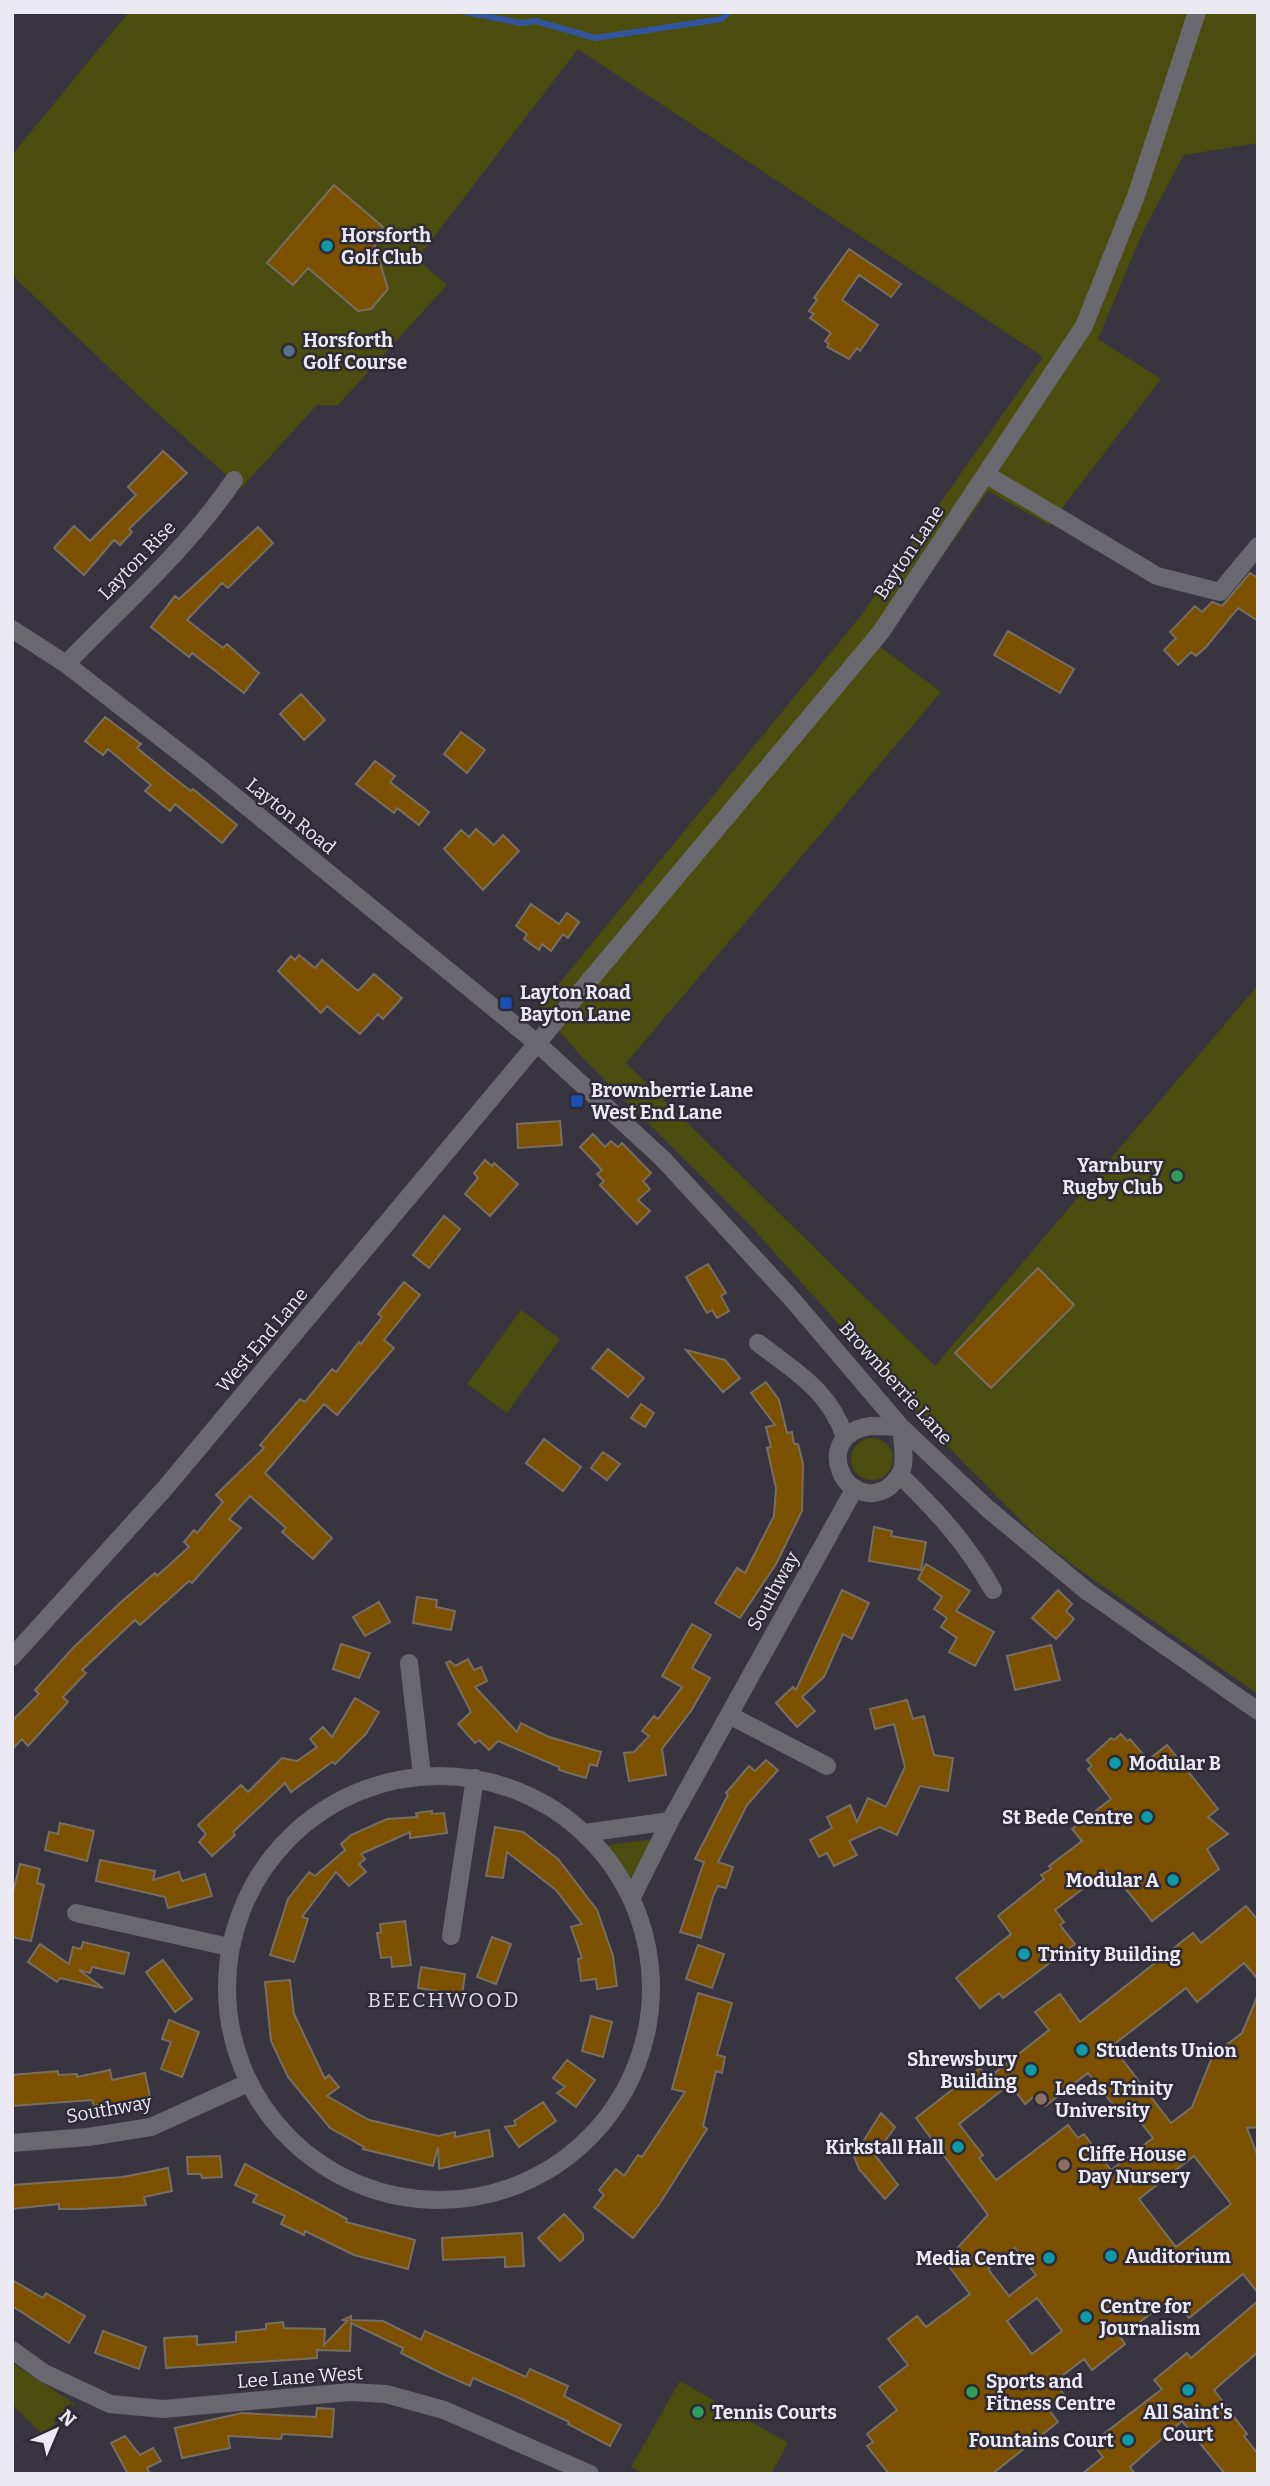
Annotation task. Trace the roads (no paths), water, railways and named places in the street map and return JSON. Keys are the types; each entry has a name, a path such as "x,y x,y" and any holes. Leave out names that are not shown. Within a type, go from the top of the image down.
{"street":[{"name":"Bayton Lane","path":"538,1044 881,632 1084,326 1136,196 1197,12"},
{"path":"987,475 1157,576 1192,587 1220,592 1258,546"},
{"name":"Layton Rise","path":"66,664 207,516 234,480"},
{"name":"Layton Road","path":"12,629 66,664 196,765 538,1044"},
{"name":"Brownberrie Lane","path":"538,1044 663,1159 791,1298 901,1427 988,1509 1088,1592 1258,1711"},
{"name":"West End Lane","path":"12,1657 166,1487 538,1044"},
{"path":"758,1343 806,1379 836,1411 845,1437"},
{"path":"861,1427 901,1427 904,1456 900,1475 885,1489 875,1492 855,1488 841,1475 838,1465 840,1446 845,1437 861,1427"},
{"path":"900,1475 946,1519 974,1556 993,1590"},
{"name":"Southway","path":"632,1896 670,1821 855,1488"},
{"path":"409,1663 422,1775"},
{"path":"729,1715 827,1766"},
{"path":"422,1775 475,1778 515,1789 552,1807 585,1833 611,1863 632,1896 649,1949 651,2005 640,2059 615,2108 579,2150 532,2180 480,2197 425,2201 370,2190 320,2165 279,2129 248,2083 227,2016 229,1947 241,1908 262,1869 290,1835 340,1800 374,1785 422,1775"},
{"path":"451,1936 475,1778"},
{"path":"585,1833 670,1821"},
{"path":"76,1913 229,1947"},
{"name":"Southway","path":"12,2143 88,2137 151,2127 248,2083"},
{"name":"Lee Lane West","path":"12,2350 44,2373 110,2404 163,2409 350,2392 386,2394 444,2410 590,2474"}],"waterway":[{"path":"465,12 521,23 536,21 595,38 722,19 729,12"}],"place":[{"name":"Horsforth Golf Club","path":"327,246"},
{"name":"Horsforth Golf Course","path":"289,351"},
{"name":"Layton Road Bayton Lane","path":"506,1003"},
{"name":"Brownberrie Lane West End Lane","path":"577,1101"},
{"name":"Yarnbury Rugby Club","path":"1177,1176"},
{"name":"Modular B","path":"1115,1763"},
{"name":"St Bede Centre","path":"1147,1817"},
{"name":"Modular A","path":"1173,1880"},
{"name":"Trinity Building","path":"1024,1954"},
{"name":"Students Union","path":"1082,2050"},
{"name":"Shrewsbury Building","path":"1031,2070"},
{"name":"Leeds Trinity University","path":"1041,2099"},
{"name":"Kirkstall Hall","path":"958,2147"},
{"name":"Cliffe House Day Nursery","path":"1064,2165"},
{"name":"Auditorium","path":"1111,2256"},
{"name":"Media Centre","path":"1049,2258"},
{"name":"Centre for Journalism","path":"1086,2317"},
{"name":"All Saint's Court","path":"1188,2390"},
{"name":"Sports and Fitness Centre","path":"972,2392"},
{"name":"Tennis Courts","path":"698,2412"},
{"name":"Fountains Court","path":"1128,2440"}],"district":[{"name":"BEECHWOOD","path":"444,2000"}]}
